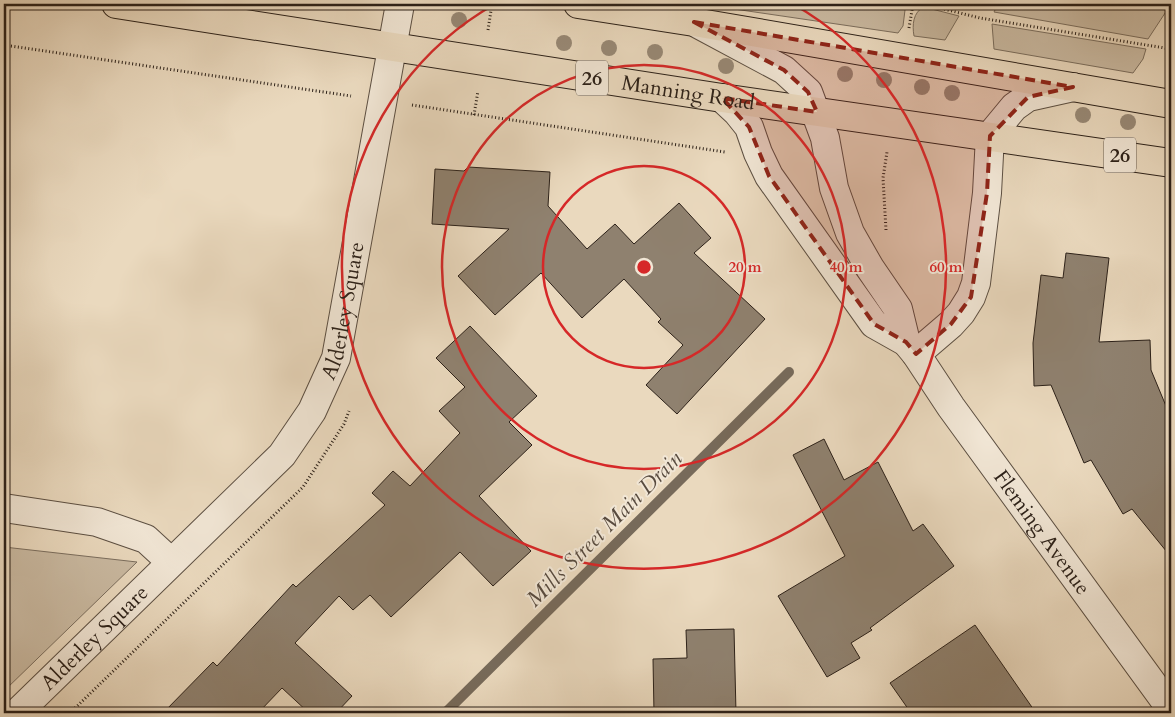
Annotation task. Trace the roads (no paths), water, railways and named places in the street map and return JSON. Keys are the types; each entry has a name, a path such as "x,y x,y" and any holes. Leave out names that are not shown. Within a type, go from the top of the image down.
{"main road":[{"name":"Manning Road","path":"116,4 722,98 1171,163"},
{"path":"578,4 694,22 1171,104"}],"street":[{"name":"Alderley Square","path":"17,713 282,455 312,411 336,358 382,101 394,46 400,4"},
{"name":"Fleming Avenue","path":"694,22 784,70 808,92 817,112 825,138 834,188 850,233 870,268 898,308 911,348 951,407 1171,709"},
{"path":"911,348 951,324 971,297 976,283 987,193 990,136 1014,107 1028,97 1073,87"},
{"name":"Fleming Avenue","path":"722,98 749,127 769,176 874,324 911,348"},
{"path":"4,508 97,522 146,539 171,562"}],"waterway":[{"name":"Mills Street Main Drain","path":"445,713 789,372"}]}
